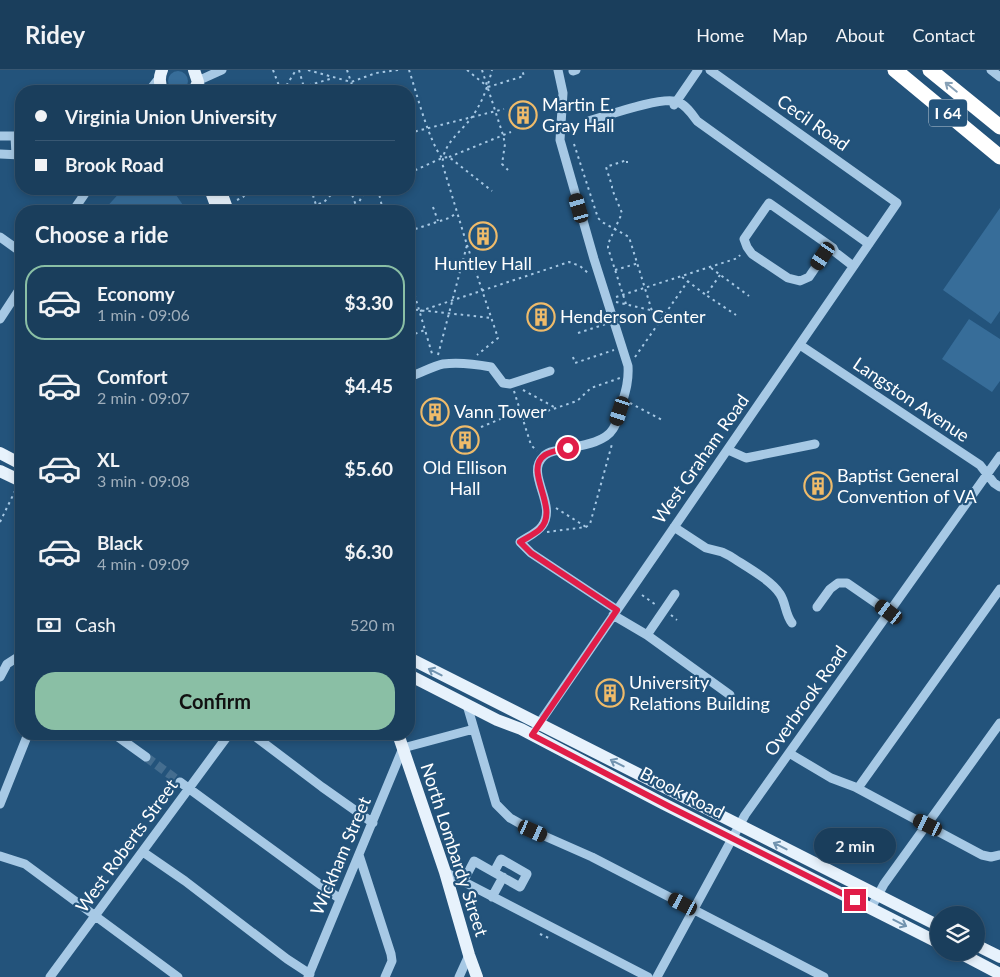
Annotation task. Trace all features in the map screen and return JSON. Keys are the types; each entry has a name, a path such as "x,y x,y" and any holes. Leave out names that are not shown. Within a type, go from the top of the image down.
{"highway":[{"name":"I 64","path":"895,70 1000,157"},
{"name":"I 64","path":"930,70 1000,127"}],"main road":[{"path":"194,70 197,76 196,85"},
{"path":"160,85 161,72"},
{"path":"0,453 15,461"},
{"path":"0,471 15,484"},
{"name":"Brook Road","path":"415,661 732,838 930,938"},
{"name":"Brook Road","path":"415,678 467,705 535,729 739,825 930,921"},
{"name":"North Lombardy Street","path":"400,740 445,872 477,977"},
{"path":"985,950 1000,957"},
{"path":"975,961 1000,974"}],"street":[{"path":"198,85 202,79 222,70"},
{"path":"558,70 563,93 560,140 594,259 628,366 629,379 616,423 611,432 597,440 553,451 543,456 538,465 538,472 547,516 540,529 520,542 531,553 730,696"},
{"path":"676,103 698,70"},
{"name":"Cecil Road","path":"710,70 897,203"},
{"path":"991,70 1000,77"},
{"path":"153,85 161,72"},
{"path":"589,121 657,102 676,103 689,110 697,121 869,244"},
{"path":"0,136 15,136"},
{"path":"0,154 15,155"},
{"path":"832,247 809,277 793,280 752,254 746,247 744,239 769,203 832,247 835,252 855,264"},
{"name":"West Graham Road","path":"535,729 897,203"},
{"path":"0,237 15,248"},
{"path":"0,319 15,296"},
{"name":"Langston Avenue","path":"800,345 980,465 1000,487"},
{"path":"415,375 441,364 472,364 491,367 503,383 510,384 550,371"},
{"path":"728,450 746,458 815,444"},
{"name":"Overbrook Road","path":"657,977 739,825 788,753 1000,456"},
{"path":"674,527 706,548 730,556 775,588 782,598 792,623"},
{"path":"817,607 830,589 838,582 847,583 889,612"},
{"path":"858,788 1000,589"},
{"path":"647,635 675,594"},
{"path":"0,677 7,664 15,659"},
{"path":"467,705 496,804 510,818 533,831 592,857 824,977"},
{"path":"871,908 878,895 1000,723"},
{"path":"403,748 474,729"},
{"path":"0,804 26,740"},
{"path":"122,740 146,757"},
{"name":"West Roberts Street","path":"50,977 225,740"},
{"path":"260,740 373,823"},
{"name":"Wickham Street","path":"309,975 403,748"},
{"path":"788,753 831,778 858,788 982,855 991,857 1000,855"},
{"path":"180,782 340,899"},
{"path":"143,852 185,881 309,975"},
{"path":"0,856 25,864 178,977"},
{"path":"359,856 392,961 385,977"},
{"path":"463,882 474,862 520,887 527,874 501,859 494,872"},
{"path":"445,872 648,977"},
{"path":"492,897 503,878"},
{"path":"459,977 469,955"}],"path":[{"path":"273,70 279,85"},
{"path":"286,85 297,70"},
{"path":"297,70 303,85"},
{"path":"308,70 352,82 376,73 398,70"},
{"path":"347,70 353,85"},
{"path":"409,70 414,85"},
{"path":"467,70 488,87"},
{"path":"482,70 505,144 502,164 508,170"},
{"path":"442,158 444,151 472,117 488,87 492,70"},
{"path":"488,87 524,76 522,70"},
{"path":"310,85 334,77"},
{"path":"415,88 428,128 438,153 442,158 457,213 498,338 473,359"},
{"path":"415,131 504,109"},
{"path":"415,170 511,132"},
{"path":"574,144 598,218 629,237 652,311"},
{"path":"449,157 492,191"},
{"path":"626,304 608,244 622,213 612,189 606,167 627,160 627,162"},
{"path":"233,205 245,195"},
{"path":"316,205 324,202 331,195"},
{"path":"433,207 438,221"},
{"path":"415,229 449,218 457,213"},
{"path":"415,295 436,360 467,245"},
{"path":"614,298 738,258 742,253"},
{"path":"420,311 569,262 580,266 589,273 591,278"},
{"path":"615,270 638,263"},
{"path":"710,267 749,296"},
{"path":"706,295 720,275"},
{"path":"681,276 736,315"},
{"path":"634,359 688,281"},
{"path":"616,302 664,315 673,321"},
{"path":"415,310 492,318"},
{"path":"578,333 606,324"},
{"path":"415,334 425,330"},
{"path":"573,357 575,363 614,350"},
{"path":"523,419 577,401 591,388 620,378 622,375"},
{"path":"517,386 556,408"},
{"path":"514,392 531,445 543,456"},
{"path":"628,402 664,421"},
{"path":"481,427 520,412"},
{"path":"540,529 548,534 590,524 614,436"},
{"path":"0,522 15,492"},
{"path":"546,506 552,504 586,526"},
{"path":"642,595 660,608"},
{"path":"669,614 677,620"},
{"path":"540,934 551,940"}],"shaded area":[{"path":"174,72 182,72 187,77 187,85 169,85 169,77"},
{"path":"118,195 176,195 183,205 108,205"},
{"path":"1000,208 1000,311 991,324 943,290"},
{"path":"969,319 1000,339 1000,381 992,392 942,359"}],"tunnel":[{"path":"146,757 180,782"}],"place":[{"name":"Martin E. Gray Hall","path":"523,115"},
{"name":"Huntley Hall","path":"483,236"},
{"name":"Henderson Center","path":"541,317"},
{"name":"Vann Tower","path":"435,412"},
{"name":"Old Ellison Hall","path":"465,440"},
{"name":"Baptist General Convention of VA","path":"818,486"},
{"name":"University Relations Building","path":"610,693"}],"route":[{"path":"568,448 548,453 540,460 538,478 547,516 540,529 520,542 531,553 617,610 532,735 855,900"}]}
